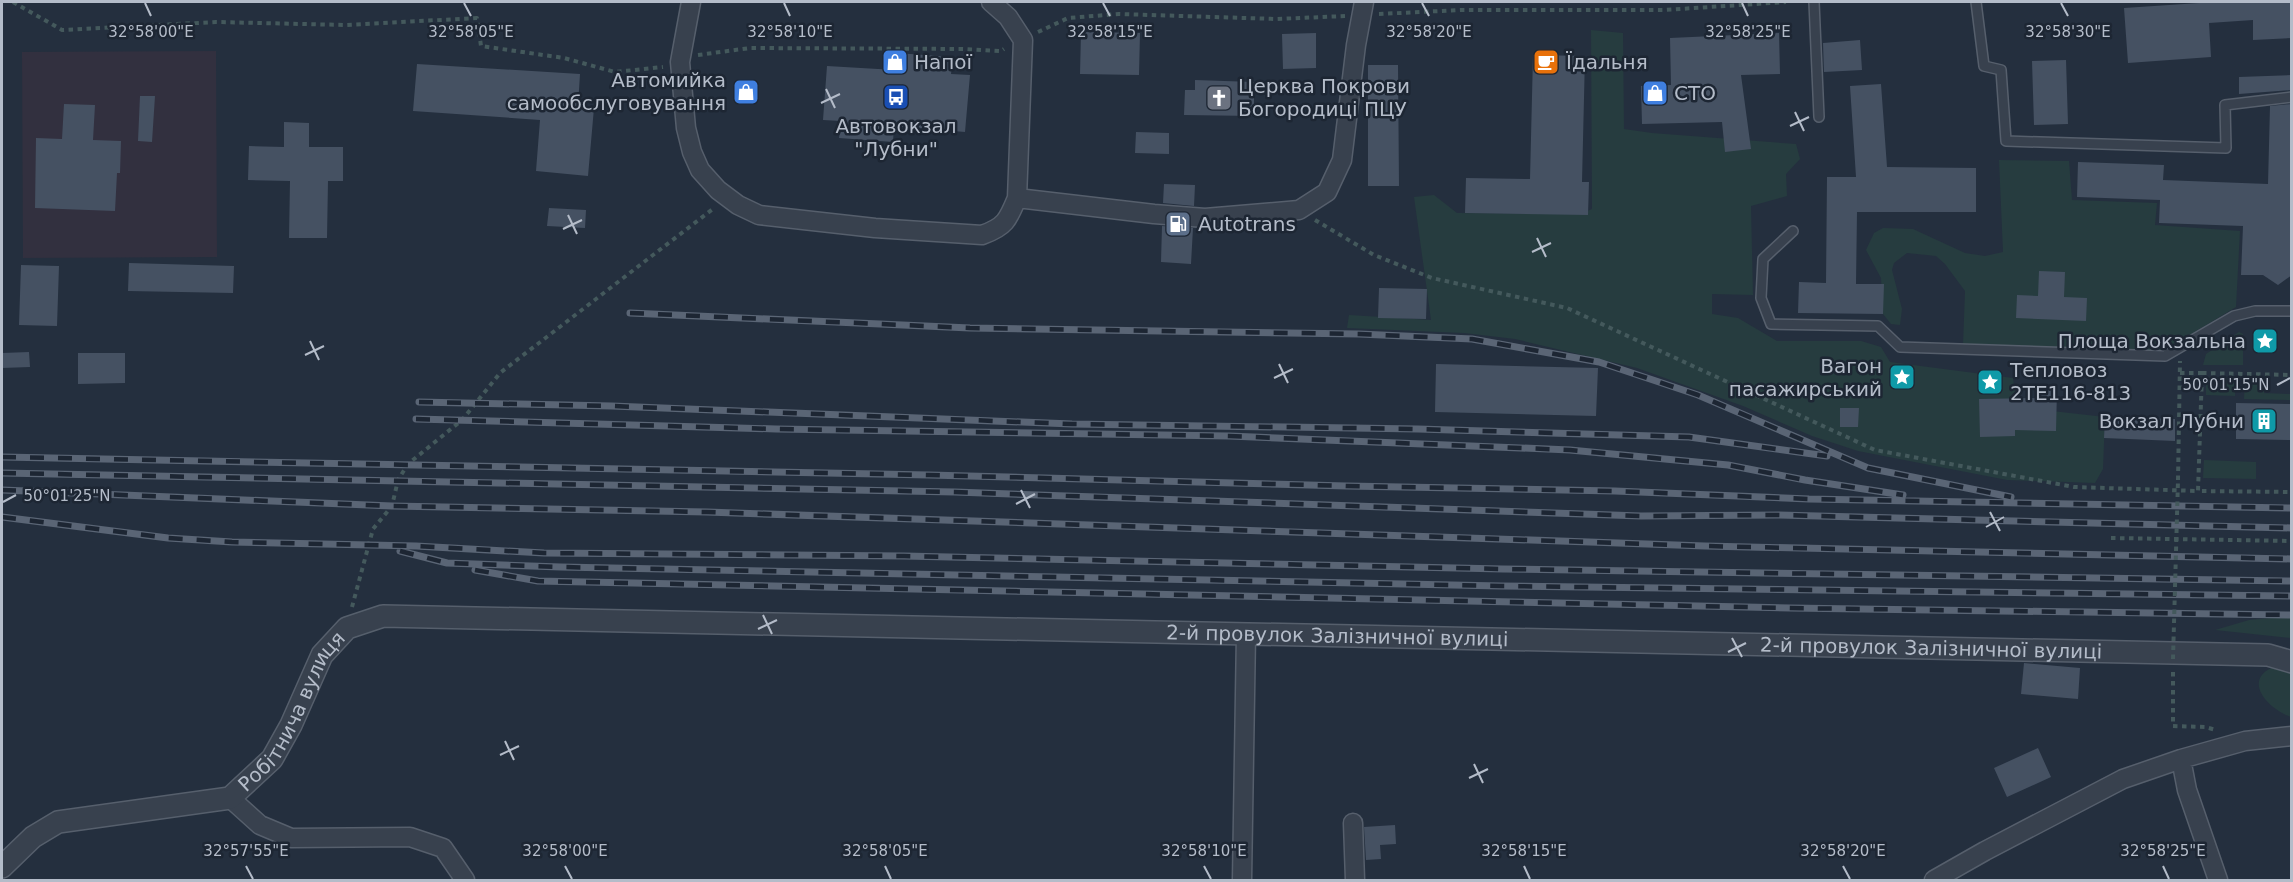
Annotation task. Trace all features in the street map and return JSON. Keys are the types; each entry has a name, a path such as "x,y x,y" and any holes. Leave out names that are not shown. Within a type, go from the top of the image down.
{"street":[{"path":"691,2 680,62 686,128 692,152 700,170 717,190 759,215 875,228 982,235 998,230 1008,219 1017,198 1023,40 1008,17 991,2"},
{"path":"1017,198 1205,218 1299,210 1326,192 1342,160 1356,45 1363,8"},
{"name":"Робітнича вулиця","path":"6,870 33,837 58,822 230,798 272,759 291,725 322,655 346,628 383,616"},
{"name":"2-й провулок Залізничної вулиці","path":"383,616 2268,655 2292,662"},
{"path":"1242,880 1246,633"},
{"path":"1934,880 2123,779 2181,759 2245,741 2292,736"},
{"path":"2181,759 2187,790 2218,880"},
{"path":"230,798 260,825 291,838 410,837 443,848 465,880"},
{"path":"1353,823 1355,880"}],"lane":[{"path":"1814,2 1819,117"},
{"path":"1976,2 1984,66 2001,70 2006,141 2226,148 2225,105 2292,97"},
{"path":"1793,231 1764,259 1761,298 1771,324 1878,326 1900,347 2165,356 2234,316 2255,311 2292,311"}],"path":[{"path":"13,2 62,30 216,22 346,25 477,18 481,46 564,58 615,72 655,69 702,53 750,48 951,48 1001,51 1068,18 1119,14 1277,19 1363,8 1664,10 1786,2"},
{"path":"346,628 373,529 392,506 398,480 408,464 462,420 500,373 728,198"},
{"path":"1299,210 1374,255 1432,278 1567,308 1875,450 2073,487 2292,492"},
{"path":"2180,348 2173,726 2205,727"},
{"path":"2180,373 2292,375"},
{"path":"2198,491 2202,373"},
{"path":"2111,538 2292,541"}],"shaded area":[{"path":"216,51 217,257 23,258 22,52"}],"green space":[{"path":"1591,30 1623,33 1624,129 1796,144 1800,159 1786,174 1787,196 1751,206 1753,295 1712,294 1712,314 1738,318 1777,341 1861,341 1881,347 1890,362 2013,378 2017,407 2105,417 2103,469 2095,483 2007,480 1858,451 1812,436 1743,406 1637,368 1515,339 1464,333 1347,328 1349,315 1431,320 1414,197 1434,195 1457,213 1580,214 1592,209"},
{"path":"1999,160 2069,161 2072,200 2157,203 2155,225 2240,231 2236,307 2163,351 1963,345 1965,291 1945,264 1936,256 1907,253 1894,263 1892,270 1902,309 1900,325 1891,324 1883,314 1881,278 1866,250 1874,233 1883,228 1913,229 1965,253 1985,256 2003,252"},
{"path":"2239,332 2243,334 2243,365 2203,365 2206,354"},
{"path":"2206,377 2235,378 2235,396 2206,395"},
{"path":"2245,381 2264,381 2264,393 2291,394 2291,400 2244,399"},
{"path":"2204,460 2256,462 2256,479 2203,478"},
{"path":"2291,616 2291,638 2215,630 2249,620"},
{"path":"2276,666 2291,668 2291,717 2274,707 2261,693 2260,678"}],"building":[{"path":"2214,2 2292,2 2292,38 2253,40 2253,20 2209,23 2211,57 2128,63 2124,8"},
{"path":"1081,32 1140,33 1139,75 1080,74"},
{"path":"1316,33 1316,68 1283,69 1282,34"},
{"path":"1779,33 1780,74 1741,75 1751,149 1725,152 1722,122 1642,124 1641,86 1671,85 1670,38"},
{"path":"1860,40 1862,70 1824,72 1823,43"},
{"name":"Автовокзал \"Лубни\"","path":"896,53 953,57 951,74 970,75 965,132 894,126 893,142 839,138 841,121 823,120 827,66 895,70"},
{"path":"1533,55 1585,56 1582,182 1589,182 1588,215 1465,213 1466,178 1530,179"},
{"path":"2066,60 2068,124 2034,125 2032,61"},
{"path":"417,64 580,74 578,106 594,108 588,176 536,171 540,120 413,111"},
{"path":"1368,65 1398,65 1399,186 1368,186"},
{"path":"2292,75 2292,90 2239,94 2239,77"},
{"name":"Церква Покрови Богородиці ПЦУ","path":"1195,80 1254,82 1254,116 1184,115 1185,90 1195,90"},
{"path":"1881,84 1887,167 1976,168 1976,212 1857,212 1856,284 1884,284 1883,314 1798,313 1799,282 1826,283 1827,177 1856,177 1850,86"},
{"path":"140,96 155,96 152,142 138,141"},
{"path":"64,104 95,105 93,140 121,141 115,211 35,208 36,138 62,139"},
{"path":"2292,104 2292,275 2278,285 2263,275 2241,275 2243,226 2159,223 2160,200 2077,197 2078,162 2164,165 2163,180 2268,184 2270,106"},
{"path":"284,122 309,123 309,147 343,147 343,181 328,181 327,238 289,238 290,181 248,180 249,146 284,147"},
{"path":"1136,132 1169,133 1169,154 1135,153"},
{"path":"1164,184 1195,185 1194,206 1163,203"},
{"path":"549,208 586,210 585,228 547,226"},
{"path":"1162,226 1193,228 1191,264 1161,262"},
{"path":"129,263 234,266 233,293 128,291"},
{"path":"21,265 59,266 57,326 19,325"},
{"path":"2039,271 2065,272 2064,297 2087,298 2086,321 2016,318 2017,295 2038,296"},
{"path":"1379,288 1427,289 1426,319 1378,318"},
{"path":"29,352 30,367 2,368 2,353"},
{"path":"78,353 125,353 125,383 78,384"},
{"path":"1436,364 1598,368 1596,416 1435,412"},
{"path":"2040,390 2057,390 2056,431 2015,430 2015,436 1980,437 1979,399 2040,398"},
{"name":"Вокзал Лубни","path":"2236,403 2292,404 2292,440 2236,439"},
{"path":"1840,408 1859,408 1858,427 1840,427"},
{"path":"2105,417 2175,419 2175,441 2104,438"},
{"path":"2024,663 2080,668 2078,699 2021,694"},
{"path":"2038,748 2051,777 2007,797 1994,768"},
{"path":"1395,825 1396,844 1380,845 1381,859 1366,860 1364,827"}],"railway":[{"path":"630,313 970,328 1359,334 1472,339 1599,362 1698,395 1868,468 2011,497"},
{"path":"419,402 612,406 1072,424 1418,429 1689,437 1827,456"},
{"path":"416,419 776,429 1229,436 1570,450 1728,465 1903,495"},
{"path":"2,457 929,475 1615,491 1809,499 2292,508"},
{"path":"2,473 955,492 1641,516 1779,515 2292,528"},
{"path":"2,490 392,506 707,512 1705,546 2292,559"},
{"path":"2,517 168,538 232,542 416,546 544,553 904,556 1503,569 2292,581"},
{"path":"400,551 447,563 561,567 1501,586 2292,596"},
{"path":"475,570 538,581 1790,608 2292,615"}],"place":[{"name":"Напої","path":"895,62"},
{"name":"Їдальня","path":"1546,62"},
{"name":"Автомийка самообслуговування","path":"746,92"},
{"name":"СТО","path":"1655,93"},
{"name":"Автовокзал \"Лубни\"","path":"896,97"},
{"name":"Церква Покрови Богородиці ПЦУ","path":"1219,98"},
{"name":"Autotrans","path":"1178,224"},
{"name":"Площа Вокзальна","path":"2265,341"},
{"name":"Вагон пасажирський","path":"1902,377"},
{"name":"Тепловоз 2ТЕ116-813","path":"1990,382"},
{"name":"Вокзал Лубни","path":"2264,421"}]}
